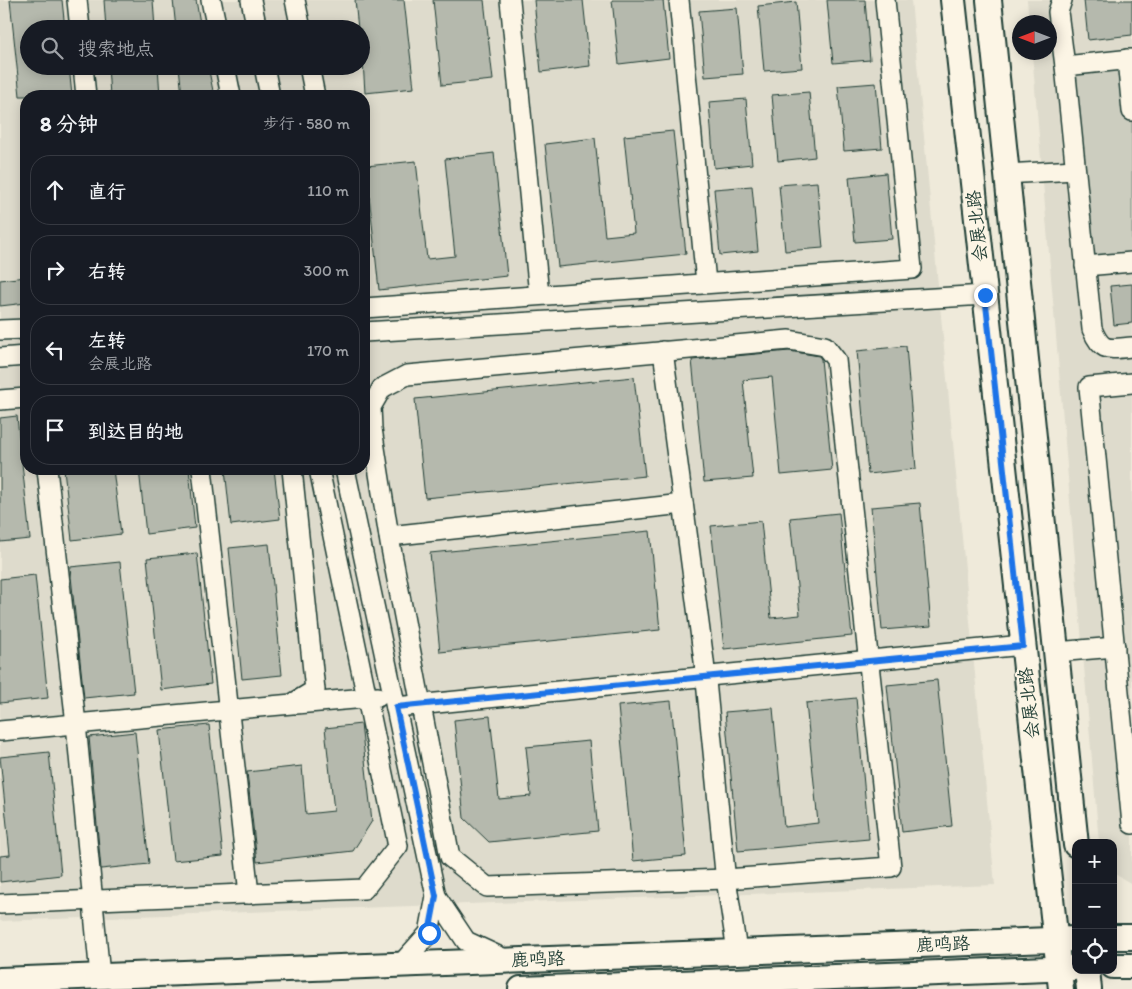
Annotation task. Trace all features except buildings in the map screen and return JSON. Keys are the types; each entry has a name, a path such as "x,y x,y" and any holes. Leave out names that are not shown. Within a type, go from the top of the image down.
{"main road":[{"name":"会展北路","path":"953,0 1023,646 1065,939 1065,975"},
{"name":"会展北路","path":"989,0 1075,839"},
{"path":"1117,937 1132,937"},
{"name":"鹿鸣路","path":"0,980 1065,939"},
{"path":"1117,966 1132,966"},
{"path":"1087,974 1089,989"},
{"name":"鹿鸣路","path":"521,989 1065,975"}],"street":[{"path":"77,0 79,20"},
{"path":"211,0 215,20"},
{"path":"251,0 255,20"},
{"path":"295,0 299,20"},
{"path":"510,0 539,295"},
{"path":"679,0 706,283"},
{"path":"370,308 912,268 885,0"},
{"path":"1062,0 1058,12 1092,329 1098,344 1107,349 1132,347"},
{"path":"1065,66 1129,59 1132,111"},
{"path":"84,75 85,90"},
{"path":"227,75 230,90"},
{"path":"266,75 269,90"},
{"path":"311,75 314,90"},
{"path":"1007,174 1075,170"},
{"path":"1085,266 1132,262"},
{"path":"370,332 985,295"},
{"path":"0,330 20,328"},
{"path":"789,340 825,346 836,360 891,867 726,879 487,887 450,857 389,536 372,429 371,407 382,388 407,375 663,351 789,340"},
{"path":"663,351 706,675 726,879 736,952"},
{"path":"0,358 20,356"},
{"path":"1132,383 1088,387 1132,824"},
{"path":"0,400 20,398"},
{"path":"48,475 76,724 100,976"},
{"path":"203,475 249,894"},
{"path":"292,704 315,690 293,475"},
{"path":"0,904 364,889 398,846 320,475"},
{"path":"346,475 436,896 466,941 508,960"},
{"path":"389,536 684,504"},
{"path":"0,731 367,697 421,705 868,659 1023,646"},
{"path":"1056,652 1115,647"},
{"path":"401,964 429,933 436,896"}],"shaded area":[{"path":"0,0 911,0 995,885 0,921"},
{"path":"1027,0 1132,0 1132,884 1117,875 1117,839 1099,839 1033,60 1057,60 1057,15 1028,15"},
{"path":"1127,59 1132,111 1132,262 1085,266 1065,66"}],"route":[{"path":"429,933 436,896 396,707 868,659 1023,646 985,295"}]}
